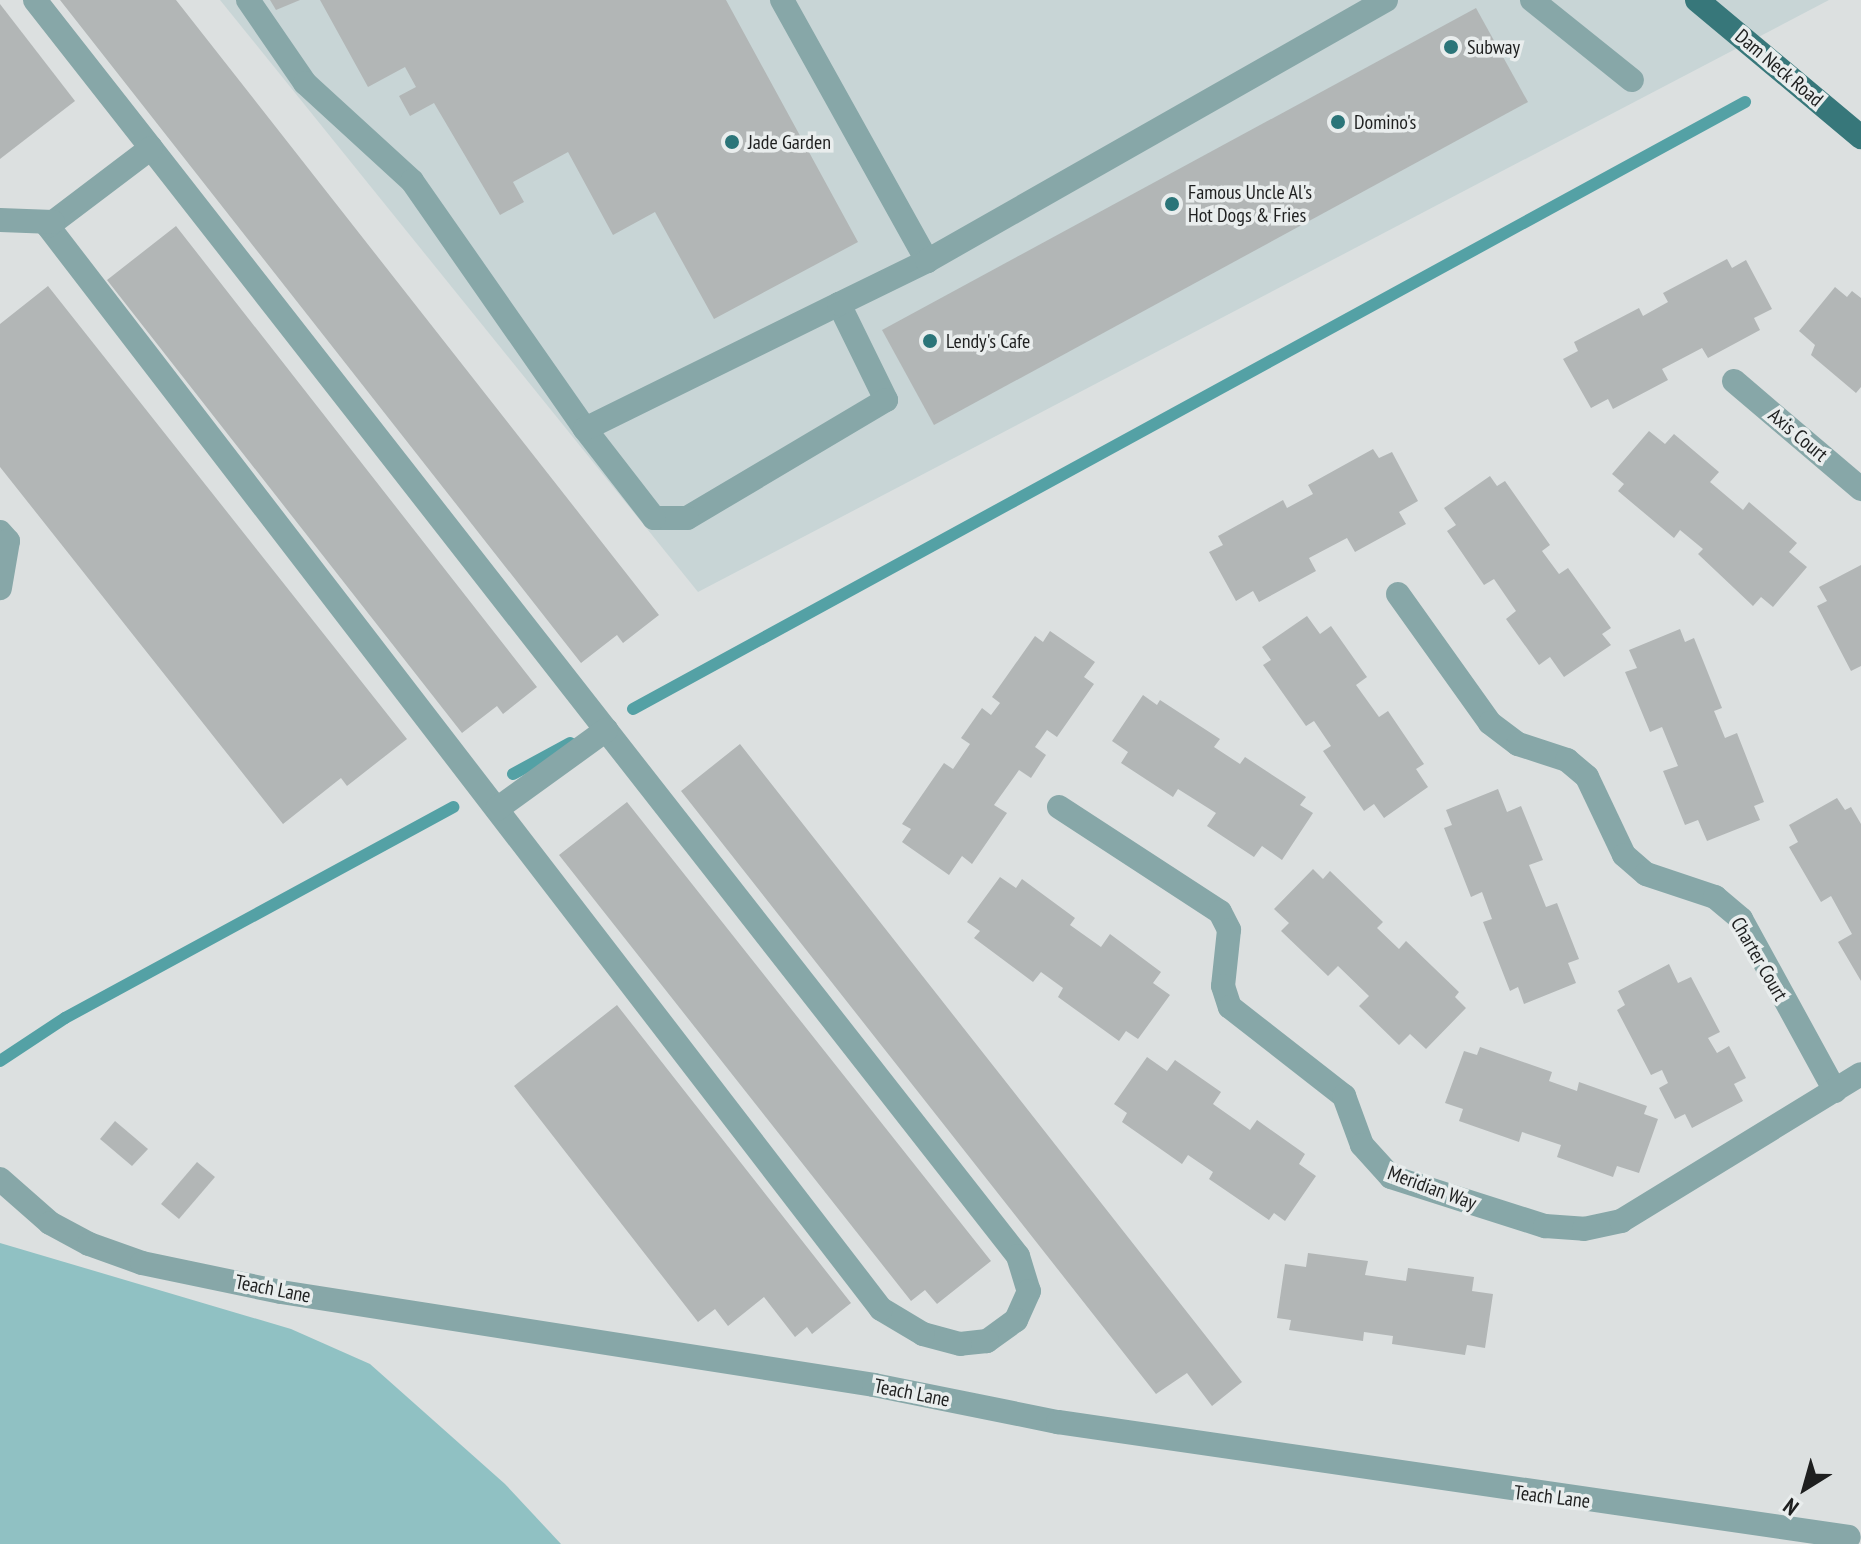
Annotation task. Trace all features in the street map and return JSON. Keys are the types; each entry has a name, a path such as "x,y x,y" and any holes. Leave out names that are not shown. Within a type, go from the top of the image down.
{"main road":[{"name":"Dam Neck Road","path":"1697,0 1861,137"}],"street":[{"path":"35,0 151,148 606,730 1018,1256 1029,1291 1016,1320 987,1341 960,1344 923,1334 881,1309 48,226 151,148"},
{"path":"248,0 305,83 412,181 585,429 654,518 687,518 886,400 839,304"},
{"path":"782,0 927,261"},
{"path":"585,429 927,261 1386,0"},
{"path":"1532,0 1632,80"},
{"path":"0,220 53,222"},
{"name":"Axis Court","path":"1734,381 1861,489"},
{"path":"0,532 8,541 0,588"},
{"name":"Charter Court","path":"1398,594 1490,723 1518,744 1567,760 1587,777 1624,855 1646,874 1715,897 1741,919 1835,1091"},
{"path":"497,809 606,730"},
{"name":"Meridian Way","path":"1059,807 1220,912 1229,930 1223,986 1230,1007 1344,1096 1362,1145 1391,1177 1545,1226 1584,1229 1621,1221 1649,1207 1861,1074"},
{"name":"Teach Lane","path":"0,1179 50,1223 89,1244 142,1263 281,1292 874,1385 1058,1422 1513,1492 1849,1537"}],"shaded area":[{"path":"220,0 1829,0 698,592"},
{"path":"0,1243 291,1329 370,1364 505,1484 561,1544 0,1544"}],"building":[{"path":"60,0 176,0 659,615 623,643 617,635 581,663"},
{"path":"270,0 300,0 276,10"},
{"path":"320,0 726,0 858,242 714,319 655,212 613,235 568,152 513,182 524,202 500,215 434,103 410,116 399,96 416,87 405,67 368,87"},
{"path":"0,4 75,101 0,159"},
{"path":"1476,8 1528,102 934,425 882,330"},
{"path":"176,226 537,687 503,714 497,706 462,733 107,280"},
{"path":"1727,259 1732,268 1746,260 1772,309 1754,318 1760,330 1708,358 1702,348 1662,369 1668,380 1613,409 1608,399 1591,408 1563,359 1578,351 1574,342 1639,308 1643,316 1668,302 1663,293"},
{"path":"48,286 407,739 347,786 341,778 283,824 0,467 0,324"},
{"path":"1835,287 1847,297 1852,291 1861,298 1861,387 1856,393 1811,355 1815,345 1799,331"},
{"path":"1649,431 1665,444 1674,434 1719,472 1710,482 1743,510 1749,502 1797,543 1789,552 1807,567 1773,607 1761,597 1753,606 1698,554 1703,549 1680,530 1674,538 1618,491 1624,484 1612,474"},
{"path":"1373,449 1379,458 1392,452 1418,501 1399,512 1406,524 1355,552 1347,538 1309,558 1316,571 1259,602 1253,591 1236,601 1209,552 1223,545 1218,536 1283,500 1287,508 1313,494 1308,485"},
{"path":"1490,476 1497,486 1505,481 1550,545 1542,551 1559,574 1568,568 1611,628 1602,634 1611,645 1564,677 1550,657 1539,665 1506,619 1516,611 1494,579 1484,585 1447,531 1456,525 1444,508"},
{"path":"1861,565 1861,666 1851,671 1817,606 1827,601 1819,587"},
{"path":"1307,616 1320,634 1331,626 1367,677 1356,685 1379,717 1388,711 1424,764 1416,769 1428,787 1384,818 1374,804 1364,811 1323,751 1331,746 1314,721 1306,726 1263,665 1271,660 1262,647"},
{"path":"1680,629 1685,642 1694,638 1722,708 1714,711 1725,738 1737,733 1764,802 1754,806 1760,820 1707,841 1698,820 1685,825 1663,771 1678,766 1662,727 1650,732 1625,672 1637,668 1629,650"},
{"path":"1050,631 1095,662 1084,677 1094,684 1057,737 1047,730 1035,747 1046,755 1031,778 1019,770 994,805 1007,813 972,864 962,856 949,875 902,842 911,829 902,824 944,763 953,769 970,744 961,738 982,708 991,715 1000,703 992,697 1035,636 1043,642"},
{"path":"1143,695 1157,705 1160,700 1220,739 1214,747 1240,764 1245,757 1306,797 1300,805 1313,813 1282,860 1262,846 1254,857 1207,826 1216,813 1178,789 1173,797 1121,763 1128,752 1112,741"},
{"path":"740,744 1242,1382 1212,1406 1187,1373 1156,1394 681,791"},
{"path":"1498,789 1507,812 1521,806 1543,860 1529,865 1546,907 1557,903 1579,959 1568,963 1576,983 1524,1004 1518,987 1510,991 1483,922 1492,919 1482,892 1471,897 1444,828 1452,825 1446,810"},
{"path":"1837,798 1845,810 1851,807 1861,824 1861,981 1838,942 1852,934 1831,896 1821,902 1789,847 1798,842 1789,825"},
{"path":"627,802 991,1261 937,1304 925,1290 911,1301 559,855"},
{"path":"1313,869 1323,879 1330,871 1383,922 1377,928 1399,949 1406,941 1459,992 1455,997 1466,1008 1426,1049 1410,1034 1399,1045 1359,1006 1369,996 1338,966 1328,976 1281,931 1289,923 1274,909"},
{"path":"1000,877 1016,888 1022,879 1075,918 1070,925 1101,947 1110,934 1161,972 1153,983 1170,995 1138,1039 1126,1031 1119,1041 1058,997 1063,988 1041,972 1033,982 974,938 980,931 967,922"},
{"path":"1669,964 1678,983 1691,977 1720,1032 1708,1038 1717,1053 1729,1046 1746,1078 1734,1084 1743,1101 1692,1128 1685,1114 1675,1119 1659,1088 1668,1083 1662,1070 1651,1075 1617,1010 1625,1005 1618,991"},
{"path":"617,1005 851,1303 812,1334 807,1327 795,1337 764,1297 728,1326 715,1309 698,1322 514,1086"},
{"path":"1480,1047 1552,1072 1549,1081 1577,1091 1579,1082 1647,1106 1644,1114 1658,1119 1639,1173 1617,1166 1613,1177 1557,1157 1561,1145 1522,1132 1519,1142 1459,1121 1463,1109 1445,1103 1464,1051 1477,1055"},
{"path":"1147,1057 1167,1071 1175,1060 1221,1092 1213,1104 1250,1130 1257,1120 1305,1154 1299,1164 1316,1176 1285,1221 1274,1213 1269,1220 1209,1179 1213,1172 1188,1155 1182,1164 1122,1122 1127,1113 1114,1104"},
{"path":"115,1121 148,1149 132,1166 100,1139"},
{"path":"197,1162 215,1177 179,1219 161,1204"},
{"path":"1308,1253 1368,1261 1365,1275 1406,1281 1408,1268 1474,1277 1472,1291 1493,1294 1485,1348 1467,1345 1465,1355 1392,1344 1393,1336 1364,1332 1363,1341 1289,1330 1291,1320 1277,1318 1285,1264 1306,1267"}],"waterway":[{"path":"633,709 1745,102"},
{"path":"513,774 570,743"},
{"path":"0,1061 65,1018 453,807"}],"place":[{"name":"Subway","path":"1451,47"},
{"name":"Domino's","path":"1338,122"},
{"name":"Jade Garden","path":"732,142"},
{"name":"Famous Uncle Al's Hot Dogs & Fries","path":"1172,204"},
{"name":"Lendy's Cafe","path":"930,341"}]}
